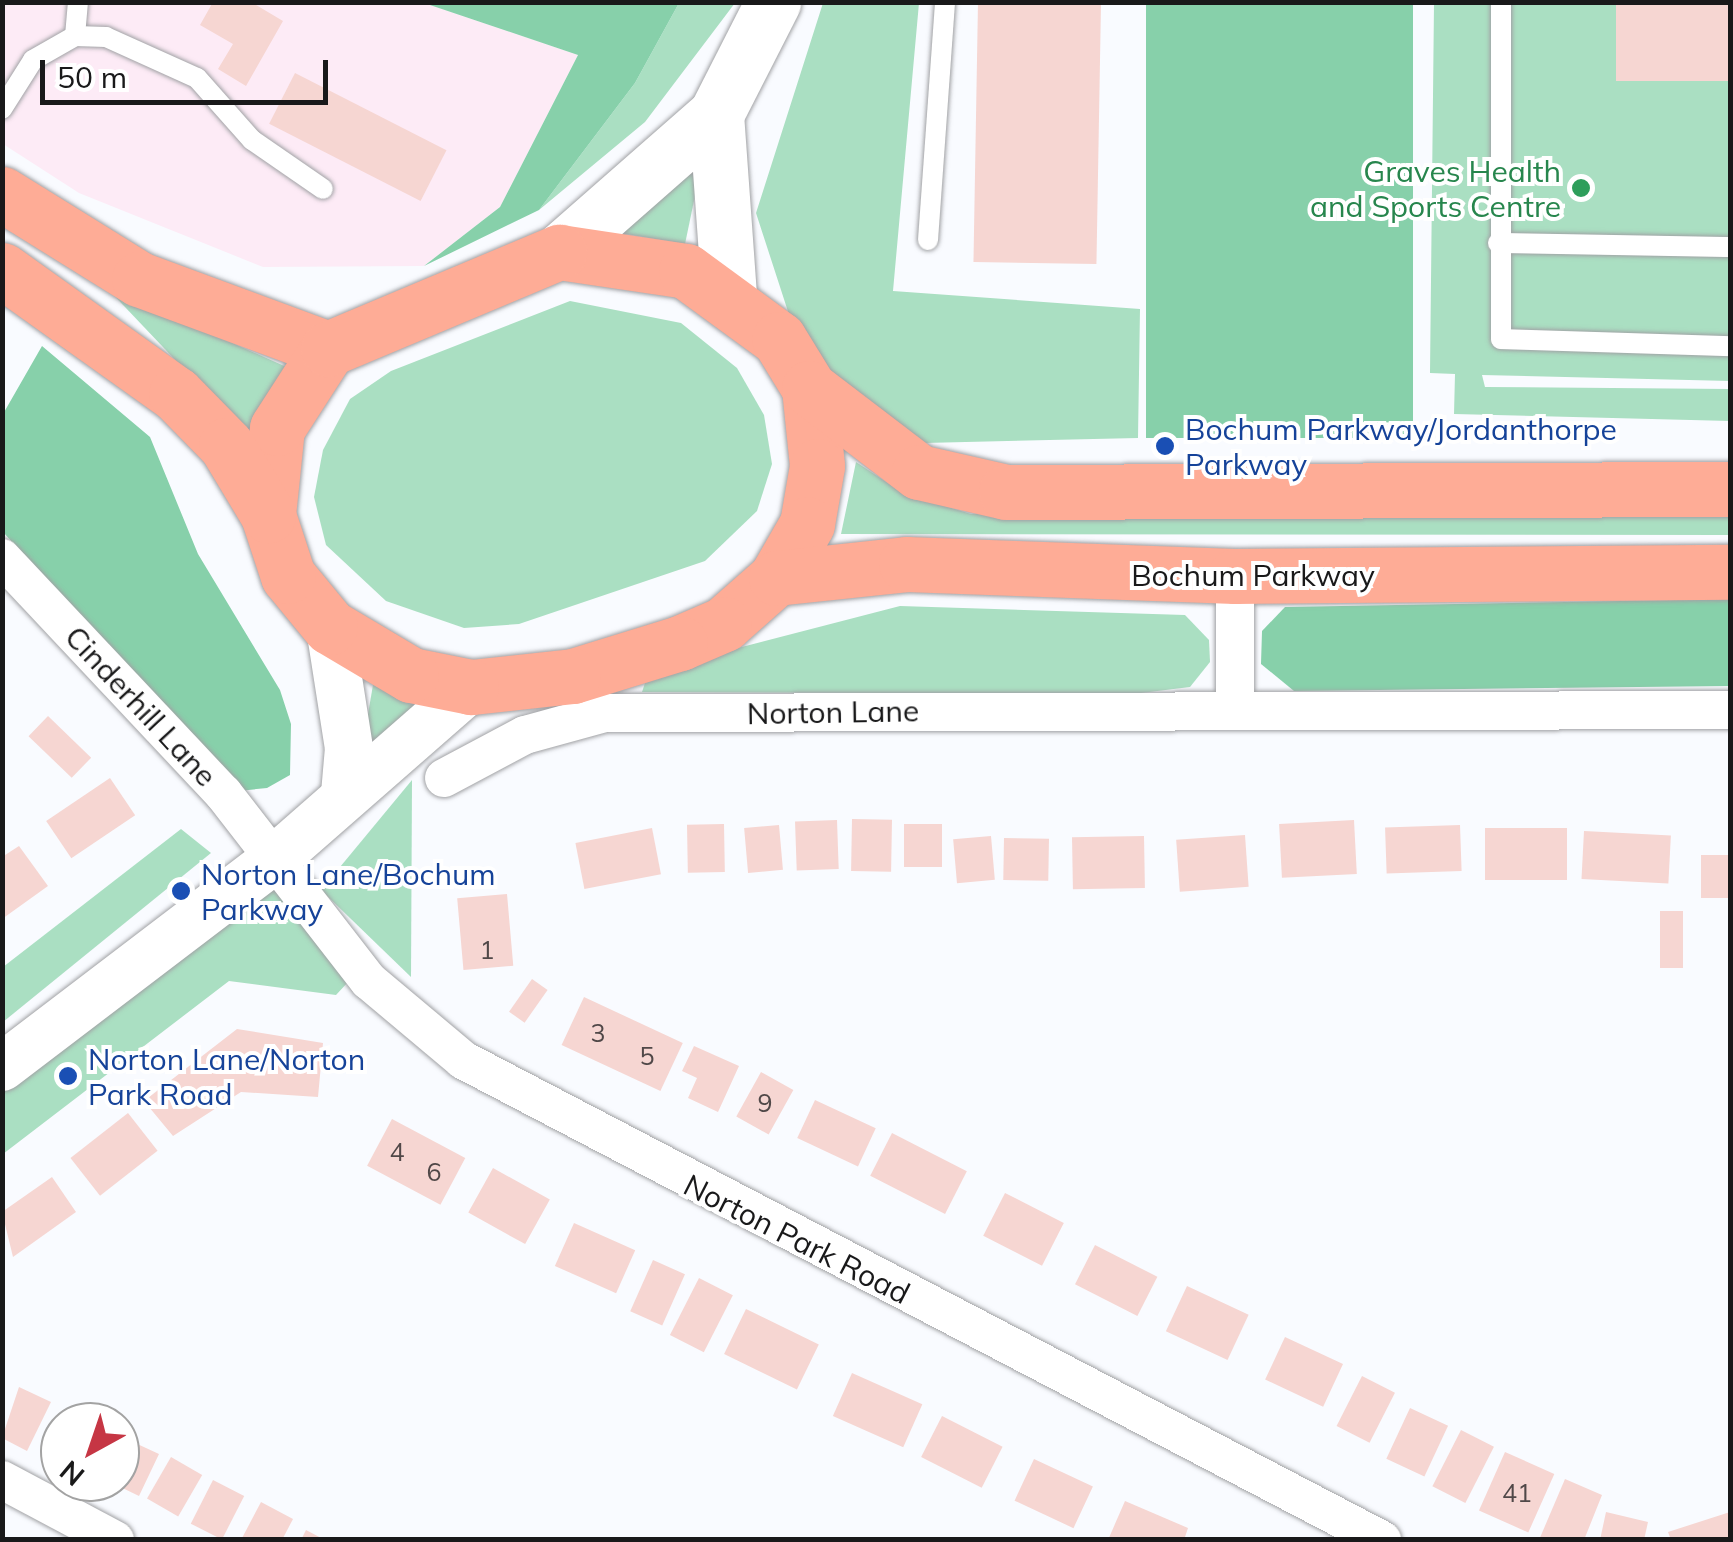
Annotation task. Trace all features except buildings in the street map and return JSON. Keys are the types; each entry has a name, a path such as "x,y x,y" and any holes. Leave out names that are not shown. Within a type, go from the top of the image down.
{"highway":[{"path":"2,194 139,279 328,349"},
{"path":"268,515 278,428 328,349 559,252 659,263 729,297 779,339 810,388 919,472 1006,492 1726,483"},
{"path":"2,270 176,394 226,445 268,515 288,576 330,627 368,657 471,688 573,676 680,643 724,624 776,578 806,524 817,466 810,388"},
{"name":"Bochum Parkway","path":"776,578 906,564 1235,576 1730,572"}],"main road":[{"path":"559,252 716,114 773,2"},
{"path":"716,114 729,297"}],"street":[{"name":"Cinderhill Lane","path":"2,558 276,858"},
{"path":"1235,576 1235,707"},
{"path":"330,627 349,748 344,794"},
{"path":"2,1067 276,858 344,794 471,688"},
{"name":"Norton Lane","path":"444,778 524,736 605,713 1235,707 1730,710"},
{"name":"Norton Park Road","path":"276,858 369,981 463,1060 1382,1540"},
{"path":"2,1480 115,1540"}],"lane":[{"path":"74,36 78,2"},
{"path":"928,240 945,2"},
{"path":"1501,2 1501,339 1730,346"},
{"path":"2,109 33,60 74,36 106,37 197,78 252,140 323,189"},
{"path":"1498,243 1730,247"}],"shaded area":[{"path":"2,3 424,3 578,55 500,207 424,266 263,267 79,193 3,144"}],"green space":[{"path":"424,3 679,3 635,83 539,210 424,266 500,207 578,55"},
{"path":"679,3 735,3 645,122 539,210 635,83"},
{"path":"823,3 919,3 893,291 1140,309 1138,438 924,443 854,402 794,330 756,213"},
{"path":"1146,3 1413,3 1413,438 1146,438"},
{"name":"Graves Health and Sports Centre","path":"1434,3 1730,3 1730,381 1482,375 1485,387 1730,389 1730,421 1454,414 1455,374 1430,373"},
{"path":"687,157 701,167 685,244 620,233"},
{"path":"106,287 291,369 255,444"},
{"path":"570,301 681,323 737,368 764,415 772,464 757,511 705,561 519,624 464,628 386,601 326,545 314,497 323,450 350,399 391,371"},
{"path":"42,346 150,437 198,554 280,690 291,724 290,775 267,788 238,791 3,532 3,414"},
{"path":"856,462 903,493 971,514 1730,509 1730,535 841,534"},
{"path":"1730,599 1730,686 1294,691 1261,664 1262,631 1285,607"},
{"path":"900,606 1185,615 1209,640 1210,662 1190,687 1133,694 642,692 649,671"},
{"path":"373,685 422,703 380,752 363,743"},
{"path":"412,780 411,977 321,890"},
{"path":"181,829 211,853 3,1022 3,967"},
{"path":"270,885 349,981 336,995 229,981 3,1154 3,1092"}],"place":[{"name":"Graves Health and Sports Centre","path":"1581,188"},
{"name":"Bochum Parkway/Jordanthorpe Parkway","path":"1165,446"},
{"name":"Norton Lane/Bochum Parkway","path":"181,891"},
{"name":"Norton Lane/Norton Park Road","path":"68,1076"}]}
